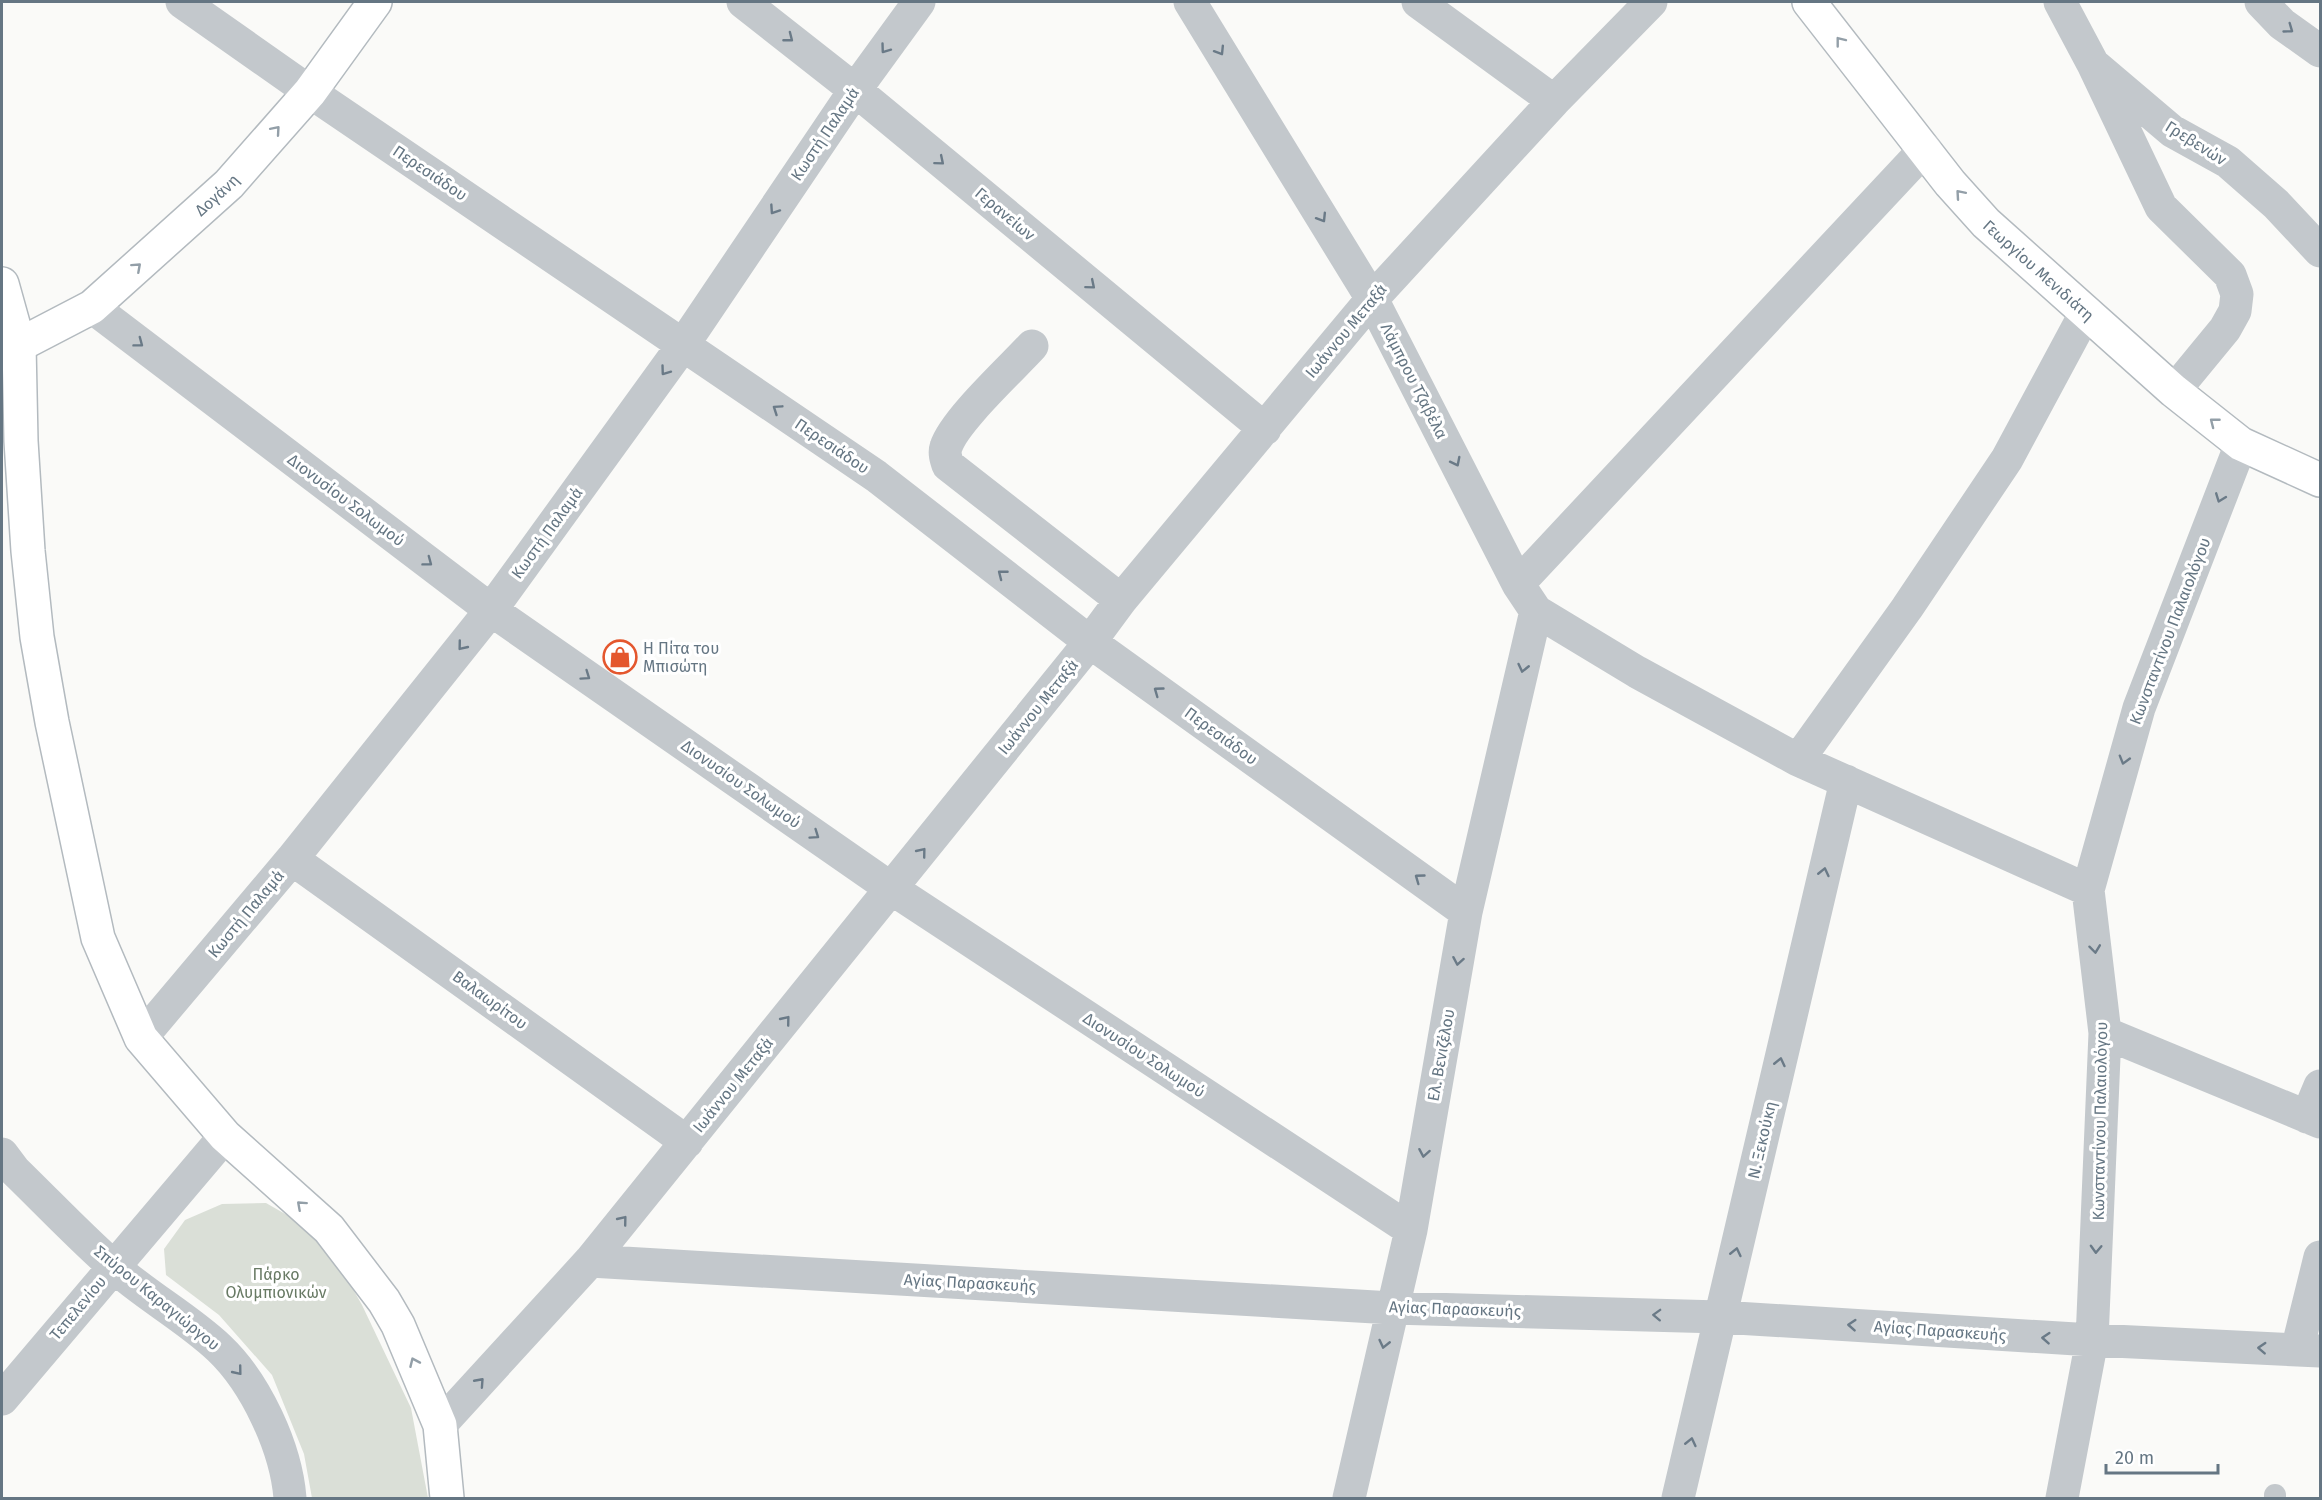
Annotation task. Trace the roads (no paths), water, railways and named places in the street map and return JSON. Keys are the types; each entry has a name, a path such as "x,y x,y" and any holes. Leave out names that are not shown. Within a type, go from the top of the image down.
{"street":[{"name":"Περεσιάδου","path":"182,2 310,92 876,476 1090,642 1466,912"},
{"name":"Δογάνη","path":"19,345 92,307 229,184 310,92 375,2"},
{"name":"Γερανείων","path":"743,2 855,90 1265,429"},
{"name":"Κωστή Παλαμά","path":"141,1038 292,859 491,610 683,345 855,90 919,2"},
{"name":"Λάμπρου Τζαβέλα","path":"1190,2 1372,299 1518,584 1536,611"},
{"path":"1419,2 1554,101"},
{"name":"Ιωάννου Μεταξά","path":"440,1425 590,1261 892,889 1090,642 1120,600 1372,299 1554,101 1651,2"},
{"name":"Γεωργίου Μενιδιάτη","path":"1809,2 1950,183 1986,224 2174,391 2241,444 2320,480"},
{"name":"Γρεβενών","path":"2060,2 2093,64 2172,131 2228,162 2276,204 2320,251"},
{"path":"2261,2 2282,24 2320,51"},
{"path":"2093,64 2161,207 2230,275 2237,294 2235,311 2225,329 2174,391"},
{"path":"1518,584 1925,149"},
{"path":"2,284 19,345 27,551 41,658 98,938 141,1038 225,1136 329,1229 368,1277 398,1325 440,1425 447,1498"},
{"name":"Διονυσίου Σολωμού","path":"92,307 491,610 892,889 1411,1230"},
{"path":"1798,760 1906,608 2007,459 2086,312"},
{"path":"1032,346 958,426 945,449 945,457 948,465 1120,600"},
{"name":"Κωνσταντίνου Παλαιολόγου","path":"2062,1498 2092,1341 2105,1033 2088,890 2139,708 2241,444"},
{"path":"1536,611 1637,672 1798,760 2088,890"},
{"name":"Ελ. Βενιζέλου","path":"1349,1498 1411,1230 1466,912 1536,611"},
{"name":"Ν. Ξεκούκη","path":"1678,1498 1846,781"},
{"name":"Βαλαωρίτου","path":"292,859 687,1142"},
{"path":"2105,1033 2314,1119 2320,1086"},
{"name":"Τεπελενίου","path":"2,1399 225,1136"},
{"name":"Σπύρου Καραγιώργου","path":"2,1154 14,1170 114,1267 219,1348 250,1386 267,1418 288,1478 290,1498"},
{"path":"2309,1350 2320,1257"},
{"name":"Αγίας Παρασκευής","path":"590,1261 1392,1308 1720,1317 2092,1341 2309,1350"}],"place":[{"name":"Η Πίτα του Μπισώτη","path":"620,657"}],"park label":[{"name":"Πάρκο Ολυμπιονικών","path":"276,1283"}]}
